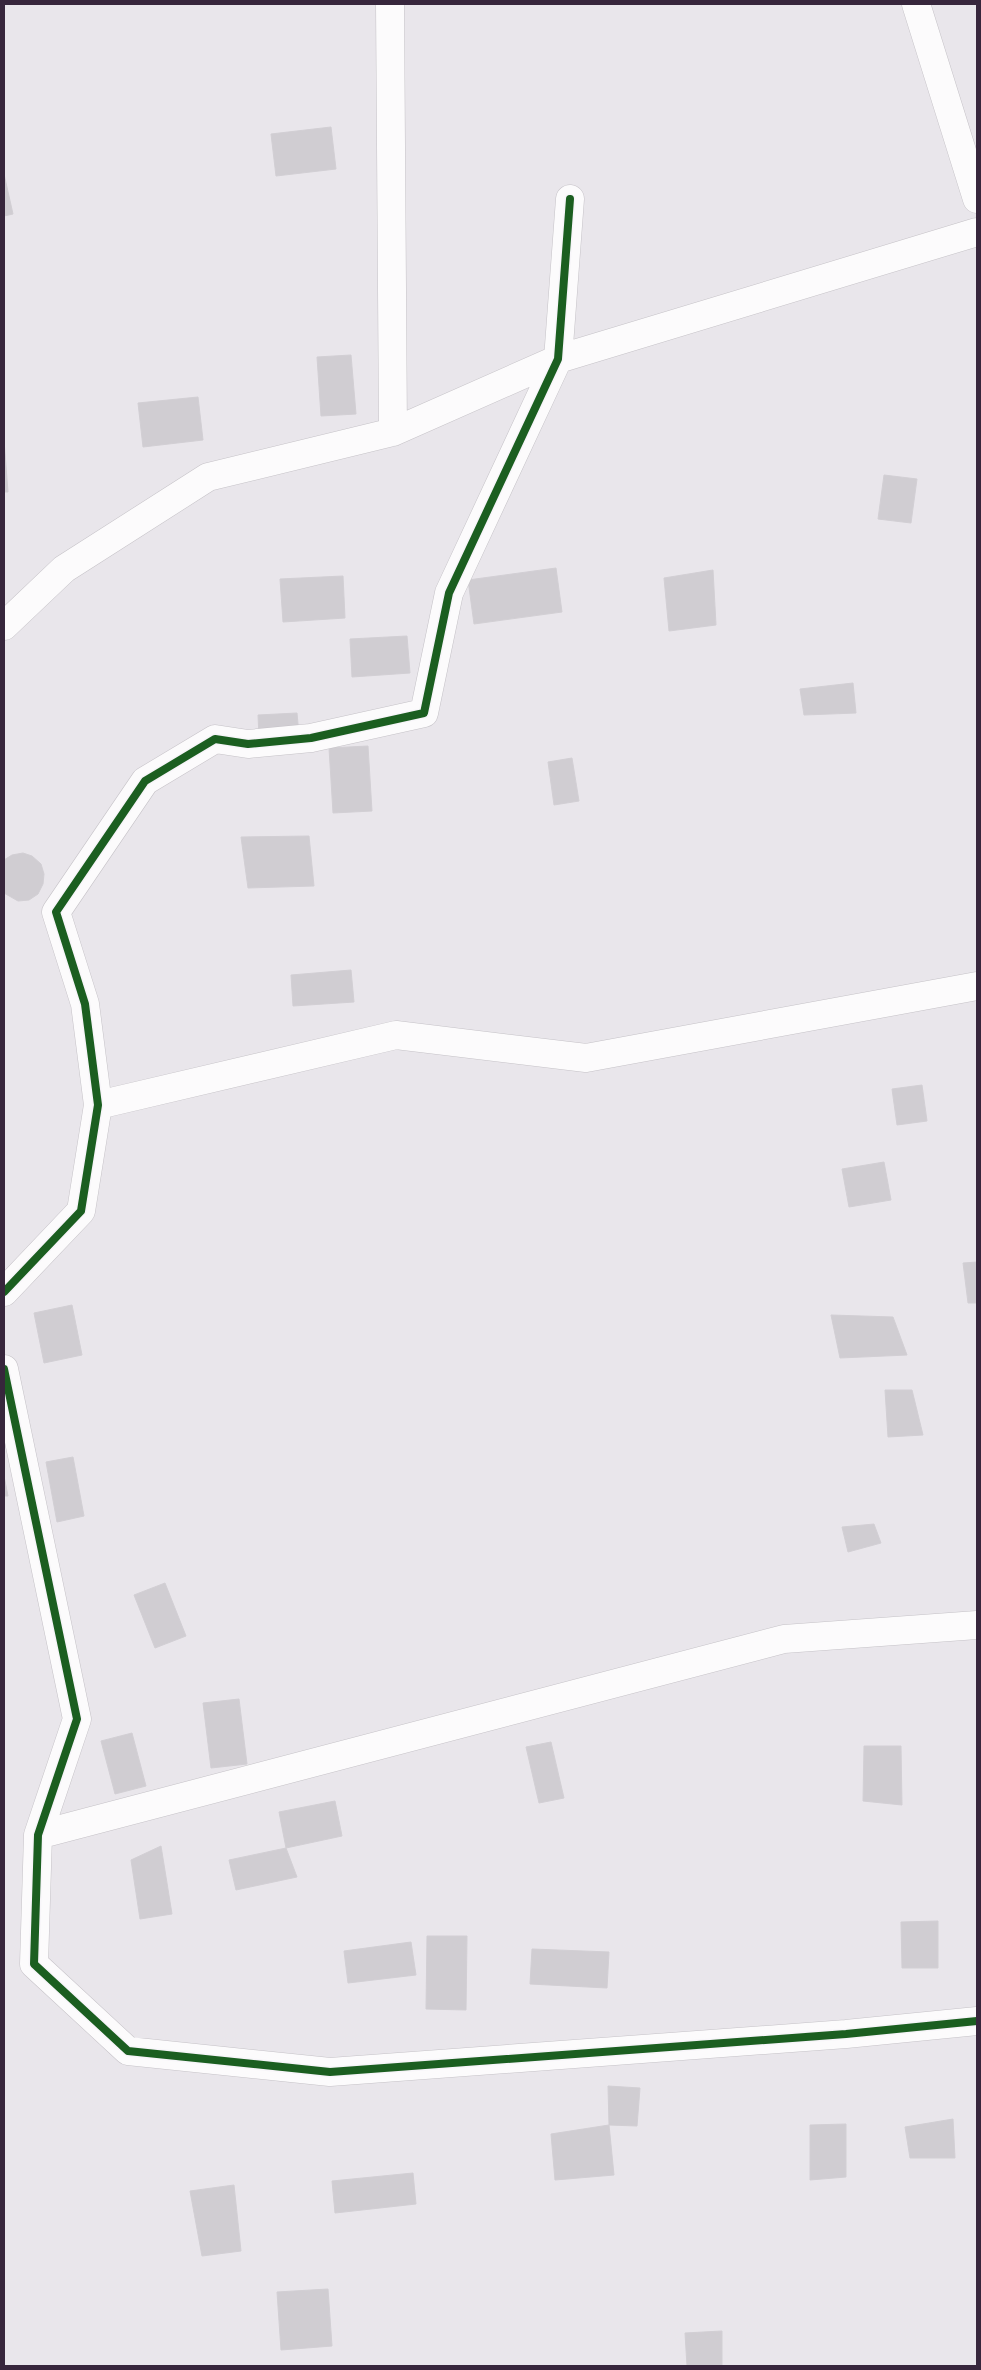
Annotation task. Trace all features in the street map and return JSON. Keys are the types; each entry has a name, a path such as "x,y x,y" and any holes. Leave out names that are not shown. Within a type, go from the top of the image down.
{"street":[{"path":"390,4 393,432"},
{"path":"916,4 977,200"},
{"path":"4,1292 81,1211 98,1105 85,1004 56,912 145,781 216,739 248,744 311,738 424,713 449,593 558,358 570,199"},
{"path":"4,626 64,569 208,477 393,432 558,358 977,232"},
{"path":"98,1105 396,1035 586,1058 977,986"},
{"path":"4,1369 77,1719 38,1835 34,1964 128,2051 330,2072 846,2034 977,2021"},
{"path":"38,1835 784,1639 977,1625"}],"building":[{"path":"331,127 336,169 276,176 271,134"},
{"path":"4,174 13,214 4,216"},
{"path":"351,355 356,414 321,416 317,357"},
{"path":"198,397 203,440 143,447 138,403"},
{"path":"4,440 8,492 4,492"},
{"path":"884,475 917,479 911,523 878,519"},
{"path":"556,568 562,612 474,624 468,580"},
{"path":"713,570 716,625 669,631 664,578"},
{"path":"343,576 345,618 283,622 280,579"},
{"path":"407,636 410,673 352,677 350,639"},
{"path":"853,683 856,713 804,715 800,689"},
{"path":"297,713 299,735 259,737 258,715"},
{"path":"368,746 372,811 333,813 329,748"},
{"path":"572,758 579,801 554,805 548,762"},
{"path":"309,836 314,886 248,888 241,837"},
{"path":"23,853 32,856 41,864 44,874 43,884 38,894 29,900 18,901 4,893 4,860 12,855"},
{"path":"351,970 354,1002 293,1006 291,975"},
{"path":"922,1085 927,1121 897,1125 892,1089"},
{"path":"884,1162 891,1200 849,1207 842,1169"},
{"path":"977,1262 977,1303 968,1303 963,1263"},
{"path":"72,1305 82,1355 44,1363 34,1313"},
{"path":"831,1315 893,1317 907,1355 840,1358"},
{"path":"885,1390 912,1390 923,1435 888,1437"},
{"path":"73,1457 84,1516 57,1522 46,1462"},
{"path":"4,1476 8,1496 4,1496"},
{"path":"874,1524 881,1543 848,1552 842,1527"},
{"path":"165,1583 186,1636 155,1648 134,1595"},
{"path":"239,1699 247,1764 211,1768 203,1703"},
{"path":"132,1733 146,1786 115,1794 101,1741"},
{"path":"551,1742 564,1798 539,1803 526,1747"},
{"path":"864,1746 901,1746 902,1805 863,1801"},
{"path":"335,1801 342,1836 286,1848 279,1812"},
{"path":"161,1846 172,1914 140,1919 131,1860"},
{"path":"286,1848 297,1877 236,1890 229,1860"},
{"path":"938,1921 938,1968 902,1968 901,1922"},
{"path":"427,1936 467,1936 466,2010 426,2009"},
{"path":"411,1942 416,1975 348,1983 344,1951"},
{"path":"532,1949 609,1952 607,1988 530,1984"},
{"path":"608,2086 640,2088 637,2126 609,2125"},
{"path":"953,2119 955,2158 910,2158 905,2127"},
{"path":"846,2124 846,2177 810,2180 810,2125"},
{"path":"609,2125 614,2175 555,2180 551,2134"},
{"path":"413,2173 416,2204 335,2213 332,2181"},
{"path":"234,2185 241,2251 202,2256 190,2191"},
{"path":"328,2289 332,2346 281,2350 277,2292"},
{"path":"722,2331 722,2366 687,2366 685,2333"}],"cycle path":[{"path":"4,1292 81,1211 98,1105 85,1004 56,912 145,781 215,739 248,744 311,738 424,713 449,593 558,359 570,199"},
{"path":"4,1369 77,1719 38,1835 34,1964 128,2051 330,2072 846,2034 977,2021"}]}
